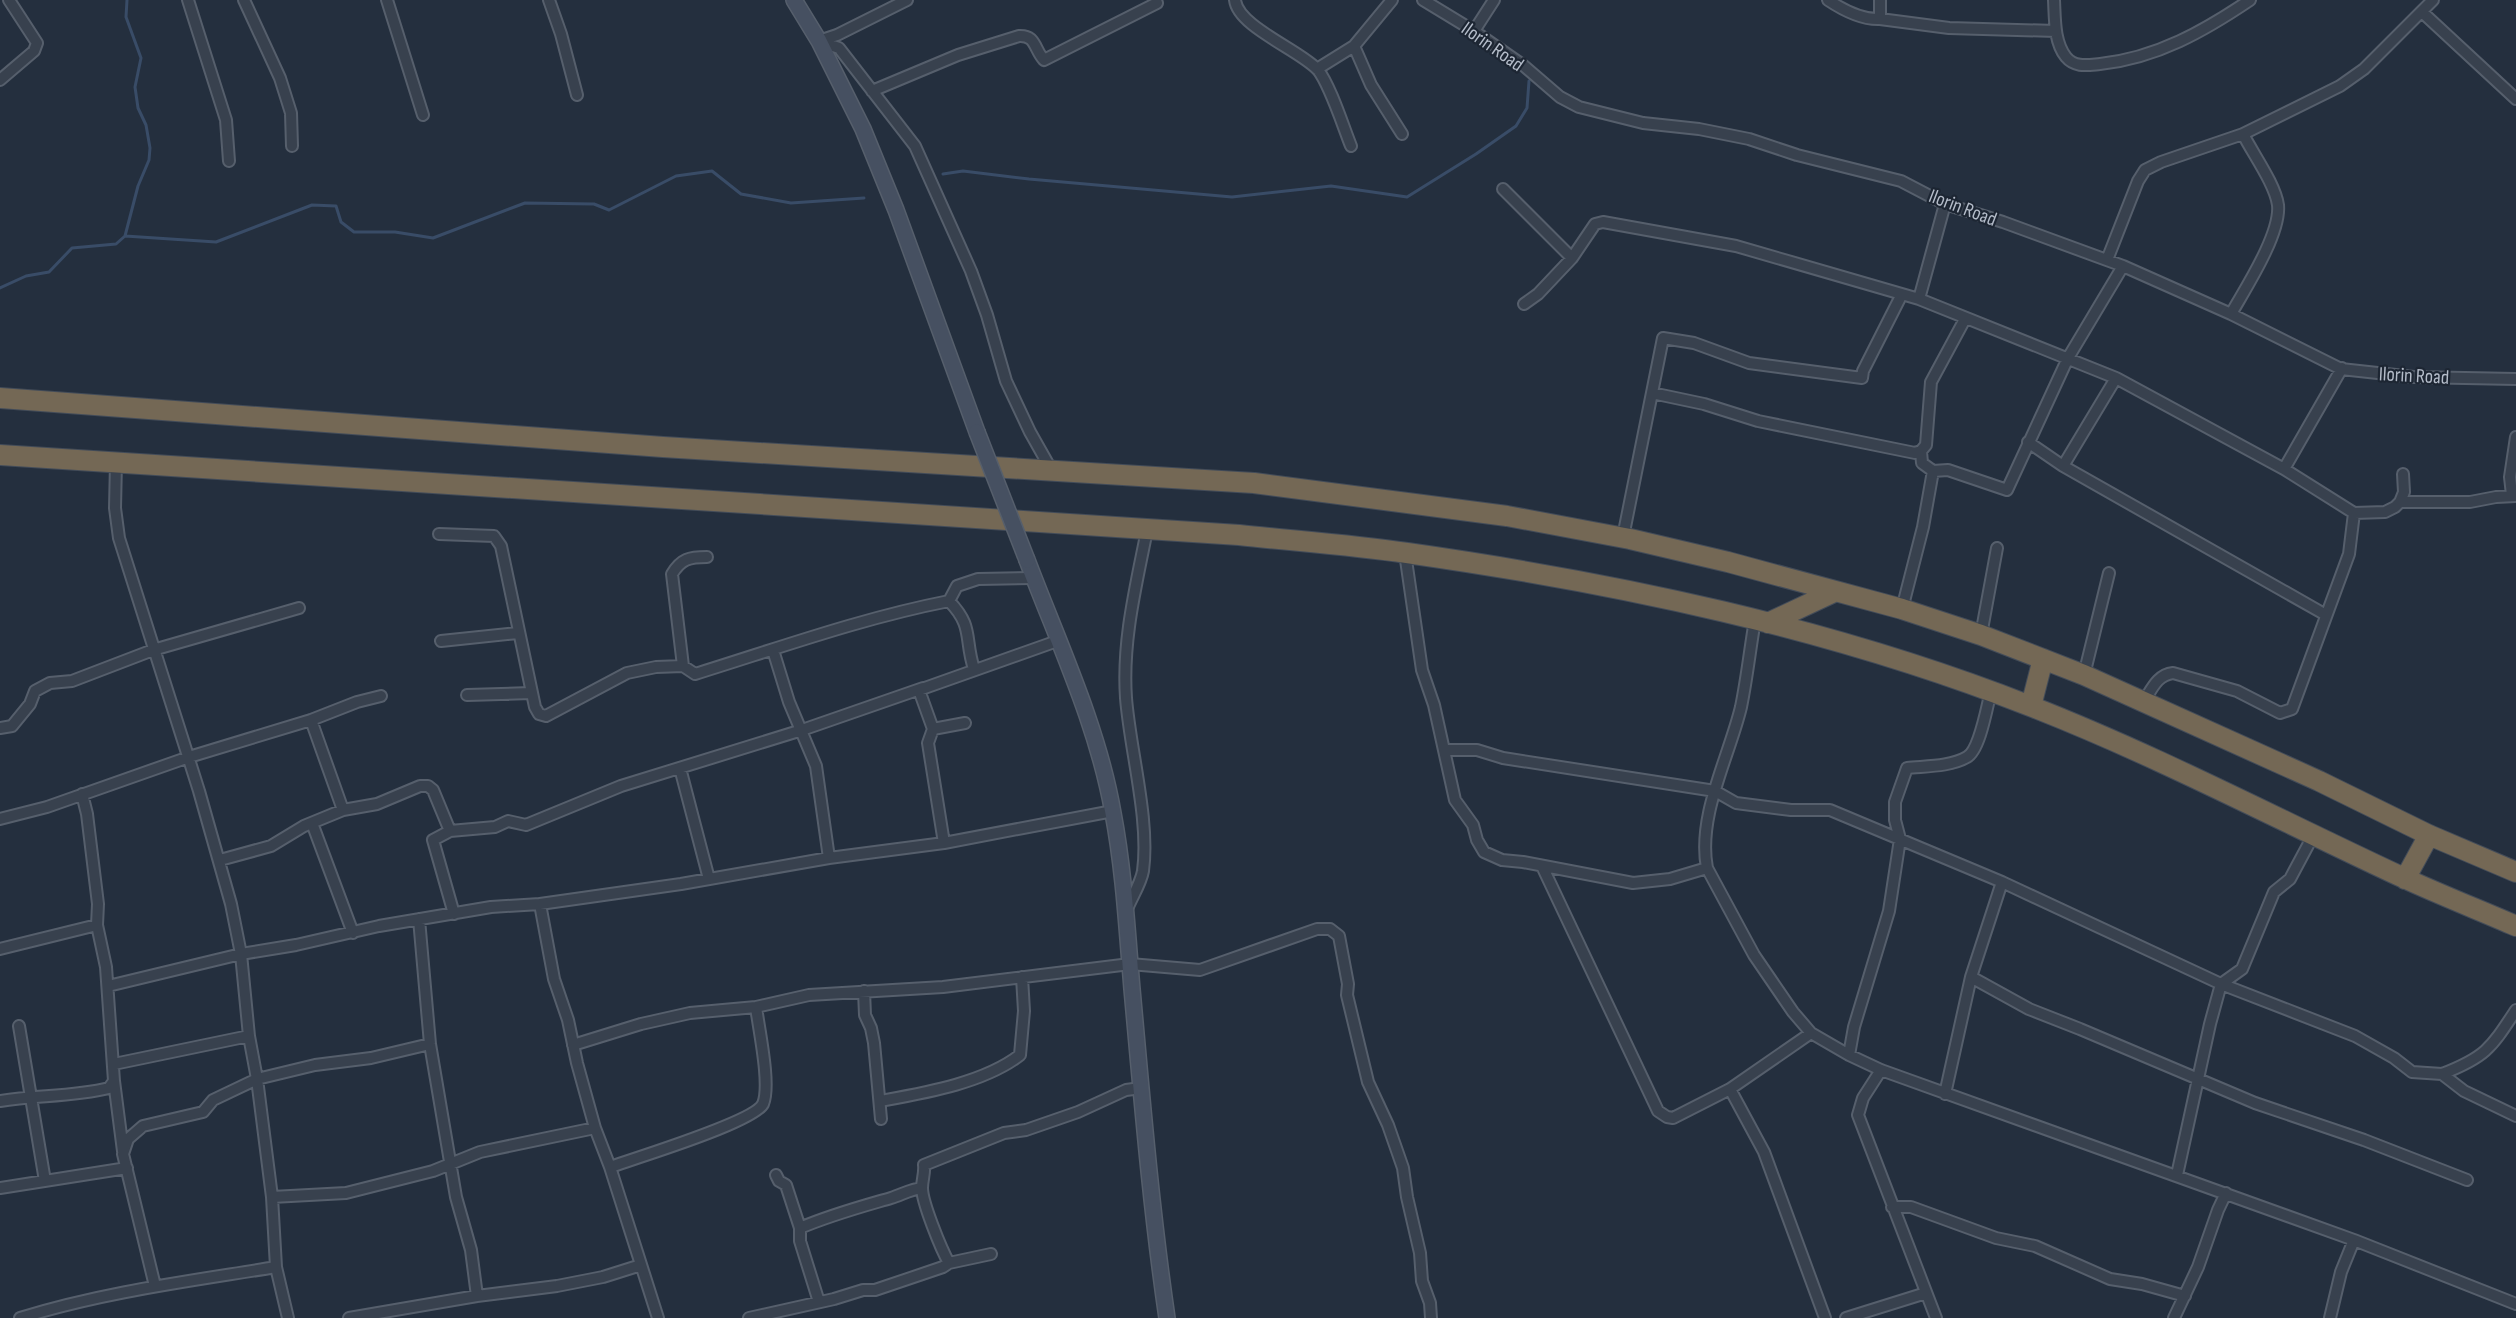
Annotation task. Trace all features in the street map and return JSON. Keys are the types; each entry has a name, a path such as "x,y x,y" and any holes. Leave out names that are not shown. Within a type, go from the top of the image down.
{"highway":[{"path":"0,398 663,447 1254,483 1507,516 1623,537 1728,562 1902,609 1981,635 2144,701 2319,781 2429,835 2516,872"},
{"path":"0,455 1147,531 1239,535 1405,553 1551,575 1762,621 1915,665 1991,691 2168,764 2405,879 2516,926"},
{"path":"1762,621 1834,592"},
{"path":"2031,706 2043,659"},
{"path":"2405,879 2429,835"}],"main road":[{"path":"794,0 819,41 863,129 896,210 977,432 1060,640 1097,751 1113,811 1127,909 1147,1154 1167,1318"}],"street":[{"path":"0,80 34,51 37,43 9,0"},
{"path":"188,0 226,120 229,160"},
{"path":"244,0 280,78 291,113 292,146"},
{"path":"387,0 423,115"},
{"path":"549,0 561,34 577,95"},
{"path":"819,41 837,35 907,0"},
{"path":"1235,0 1235,4 1245,18 1317,69 1351,146"},
{"path":"1317,69 1354,46 1392,0"},
{"name":"Ilorin Road","path":"1423,0 1474,31 1524,66 1560,97 1579,107 1643,123 1698,129 1749,139 1797,155 1901,182 1945,204 2003,222 2123,266 2352,371 2414,377 2516,379"},
{"path":"1474,31 1494,0"},
{"path":"1828,0 1843,10 1870,20 1880,19 1948,28 2056,31"},
{"path":"1880,0 1880,19"},
{"path":"2054,0 2056,31 2060,48 2066,58 2078,65 2128,61 2194,36 2250,0"},
{"path":"2106,260 2145,170 2161,162 2243,134 2340,86 2364,69 2433,0"},
{"path":"872,91 958,55 1019,36 1028,35 1033,39 1038,53 1044,60 1157,3"},
{"path":"2422,12 2516,99"},
{"path":"819,41 839,48 915,146 971,271 987,315 1006,381 1030,432 1052,471"},
{"path":"1354,46 1371,85 1402,134"},
{"path":"2231,314 2255,273 2273,231 2278,206 2243,134"},
{"path":"1503,189 1572,258"},
{"path":"1919,298 1945,204"},
{"path":"1524,304 1538,294 1572,258 1595,224 1603,222 1736,246 1919,298 1965,319 2116,378 2284,469 2354,513 2385,512 2400,502 2470,502 2514,496 2510,477 2516,437"},
{"path":"1921,451 1922,463 1933,471 1948,470 2007,490 2068,358 2123,266"},
{"path":"1623,537 1663,338 1694,343 1749,363 1862,378 1863,371 1902,294"},
{"path":"1652,393 1704,404 1758,421 1915,453 1921,451 1926,445 1931,382 1965,319"},
{"path":"2284,469 2343,368"},
{"path":"2063,466 2116,378"},
{"path":"2028,442 2063,466 2326,615"},
{"path":"116,462 115,508 119,538 220,860 241,954 249,1036 257,1079 272,1197 276,1267 288,1318"},
{"path":"1902,609 1923,527 1933,471"},
{"path":"2400,502 2404,492 2403,474"},
{"path":"2144,701 2157,681 2165,674 2173,674 2237,690 2280,713 2292,709 2349,554 2354,513"},
{"path":"1127,909 1143,873 1144,835 1126,697 1126,647 1131,609 1147,531"},
{"path":"439,534 494,536 501,546 531,693 539,714 546,716 627,673 656,667 683,666 695,674 847,626 949,601"},
{"path":"1981,635 1997,548"},
{"path":"1405,553 1422,670 1434,705 1455,800 1473,825 1477,840 1484,852 1502,860 1633,883 1670,879 1707,868"},
{"path":"683,666 672,574 679,563 690,557 706,557"},
{"path":"2084,675 2109,573"},
{"path":"949,601 957,586 978,579 1034,578"},
{"path":"949,601 962,615 969,632 968,648 974,669"},
{"path":"0,728 12,726 30,704 35,691 50,683 72,681 153,650 299,608"},
{"path":"1762,621 1740,708 1715,791 1705,856 1707,868 1754,955 1793,1012 1811,1033 1881,1070 2108,1153 2177,1175 2515,1300"},
{"path":"441,641 518,633"},
{"path":"454,914 433,840 450,831 495,827 508,821 526,825 621,786 802,730 1060,640"},
{"path":"773,650 789,702 816,766 829,858"},
{"path":"923,688 919,690 933,729 928,742 944,843"},
{"path":"1849,1055 1854,1027 1889,911 1900,839 1894,802 1906,768 1953,763 1969,756 1976,745 1991,691"},
{"path":"467,695 531,693"},
{"path":"0,819 47,807 189,757 381,696"},
{"path":"311,720 343,810"},
{"path":"933,729 965,723"},
{"path":"1445,750 1477,750 1503,758 1715,791 1736,803 1791,810 1830,810 2002,882 2221,984 2355,1036 2394,1058 2412,1072 2442,1074 2474,1060 2493,1046 2516,1010"},
{"path":"680,768 709,879"},
{"path":"220,860 271,846 303,826 343,810 377,804 420,786 428,786 434,790 450,831"},
{"path":"82,794 87,814 98,904 97,925 108,986 114,1081 123,1154 155,1286"},
{"path":"108,986 241,954 491,907 540,904 709,879 829,858 944,843 1113,811"},
{"path":"312,823 354,933"},
{"path":"2177,1175 2221,984 2242,969 2274,892 2290,879 2313,834"},
{"path":"1542,866 1658,1111 1667,1117 1673,1118 1730,1089 1811,1033"},
{"path":"1946,1094 1971,977 2002,882"},
{"path":"540,904 554,979 596,1128 658,1318"},
{"path":"419,920 430,1044 456,1197 471,1250 477,1296"},
{"path":"0,949 97,925"},
{"path":"573,1045 670,1017 756,1007 809,995 943,987 1130,964 1200,970 1317,930 1330,929 1339,936 1348,984 1347,995 1368,1082 1388,1125 1403,1168 1420,1253 1422,1281 1430,1303 1431,1318"},
{"path":"879,1101 920,1094 991,1072 1020,1055 1024,1011 1022,977"},
{"path":"1971,977 2029,1009 2198,1080 2467,1180"},
{"path":"864,992 864,1015 871,1028 874,1043 882,1119"},
{"path":"610,1167 743,1120 763,1105 767,1086 756,1007"},
{"path":"19,1026 45,1181"},
{"path":"114,1065 249,1036"},
{"path":"123,1154 128,1139 143,1126 203,1112 213,1100 257,1079 315,1065 370,1058 430,1044"},
{"path":"1881,1070 1863,1098 1858,1114 1936,1318"},
{"path":"2442,1074 2463,1091 2516,1116"},
{"path":"0,1101 30,1096 81,1094 109,1088 114,1081"},
{"path":"949,1263 937,1235 922,1188 924,1165 1004,1133 1026,1130 1078,1112 1126,1090 1141,1088"},
{"path":"1730,1089 1764,1152 1825,1318"},
{"path":"272,1197 346,1193 433,1171 480,1152 596,1128"},
{"path":"0,1188 127,1168"},
{"path":"776,1175 786,1185 800,1228 800,1241 819,1302"},
{"path":"800,1228 828,1216 922,1188"},
{"path":"2174,1318 2198,1267 2226,1193"},
{"path":"1892,1207 1911,1207 1995,1238 2034,1246 2110,1279 2142,1284 2185,1296"},
{"path":"2331,1318 2341,1272 2354,1240"},
{"path":"749,1318 863,1290 875,1290 949,1263 991,1254"},
{"path":"349,1318 477,1296 603,1278 641,1265"},
{"path":"20,1318 155,1286 276,1267"},
{"path":"1846,1318 1926,1293"}],"waterway":[{"path":"0,288 26,276 49,272 72,248 116,244 125,236 138,186 149,160 150,148 146,125 138,108 135,87 141,58 126,17 127,0"},
{"path":"943,174 963,171 1232,197 1331,186 1407,197 1516,126 1527,108 1529,81"},
{"path":"125,236 216,242 312,205 336,206 341,222 354,232 395,232 433,238 525,203 594,204 609,210 676,176 712,171 741,194 791,203 864,198"}]}
